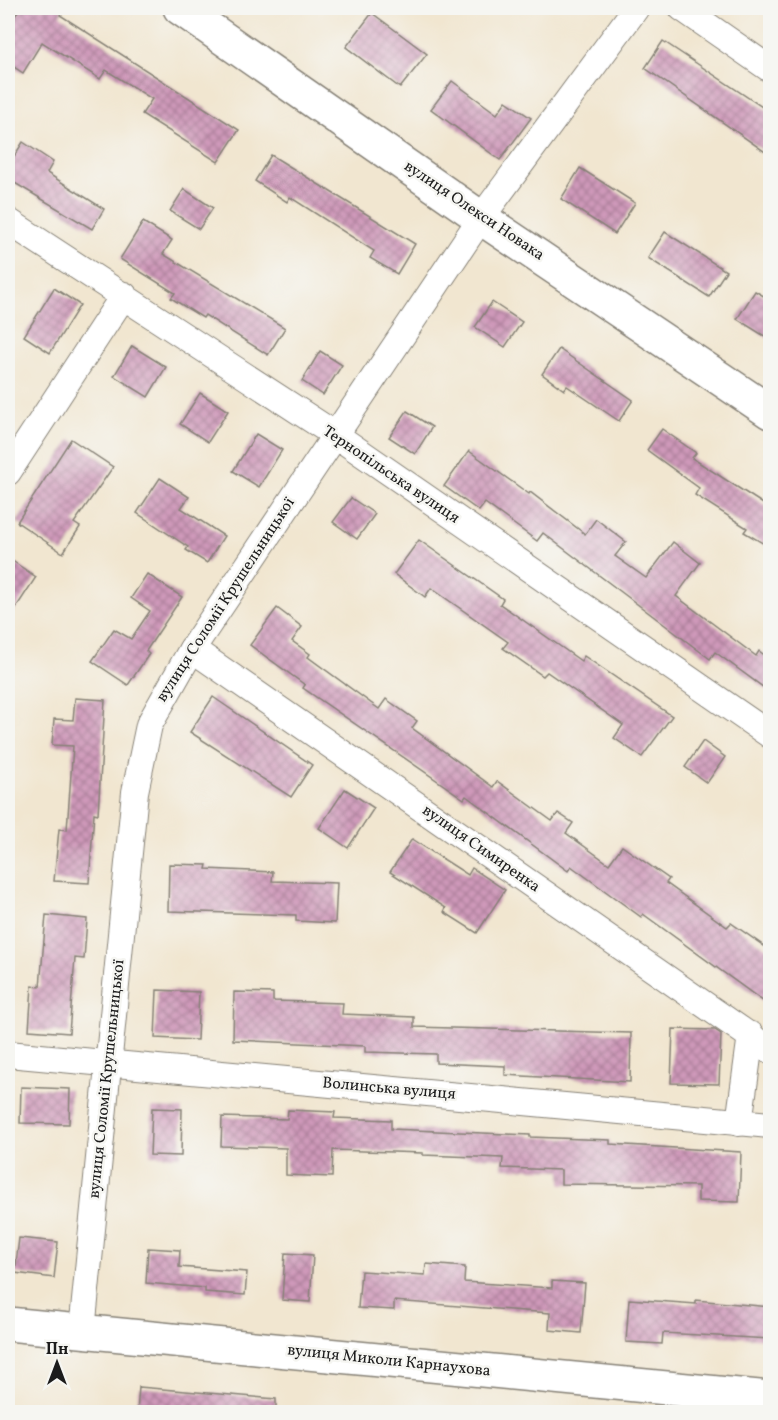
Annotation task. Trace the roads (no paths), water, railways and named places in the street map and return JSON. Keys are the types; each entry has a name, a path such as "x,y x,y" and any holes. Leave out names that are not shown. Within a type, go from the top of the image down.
{"main road":[{"name":"вулиця Олекси Новака","path":"180,8 482,218 771,412"},
{"name":"вулиця Миколи Карнаухова","path":"8,1324 771,1398"}],"street":[{"name":"вулиця Соломії Крушельницької","path":"82,1331 141,757 149,725 192,649 334,435 482,218 636,8"},
{"path":"682,8 771,69"},
{"name":"Тернопільська вулиця","path":"8,221 334,435 771,735"},
{"path":"8,472 124,295"},
{"name":"вулиця Симиренка","path":"192,649 761,1043"},
{"path":"740,1122 761,1043"},
{"name":"Волинська вулиця","path":"8,1054 771,1125"}]}
